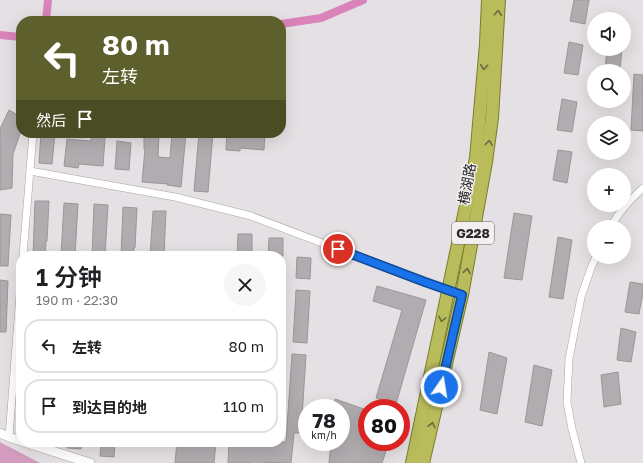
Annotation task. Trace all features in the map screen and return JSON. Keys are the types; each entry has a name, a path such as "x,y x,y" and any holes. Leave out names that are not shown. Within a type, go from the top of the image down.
{"highway":[{"name":"横湖路","path":"412,463 476,158 486,44 488,0"},
{"name":"横湖路","path":"423,463 462,295 486,162 492,118 499,0"}],"street":[{"path":"23,251 33,138"},
{"path":"30,171 175,197 251,216 462,295"},
{"path":"615,220 634,196 643,188"},
{"path":"581,463 567,402 569,359 581,297 593,264"},
{"path":"16,326 4,435 16,439"},
{"path":"40,447 90,463"}],"shaded area":[{"path":"0,442 40,463 0,463"}],"building":[{"path":"574,0 589,0 585,24 570,21"},
{"path":"569,42 583,45 578,75 564,73"},
{"path":"606,56 621,56 621,64 606,64"},
{"path":"634,74 643,75 643,131 631,130"},
{"path":"562,99 577,102 572,132 557,130"},
{"path":"9,110 16,114 16,138 19,138 13,154 12,188 0,190 0,129"},
{"path":"41,138 55,138 52,164 39,163"},
{"path":"91,138 105,138 103,166 79,164 78,168 64,166 67,139 91,141"},
{"path":"144,138 159,138 158,157 170,158 172,138 186,138 181,187 167,185 168,184 142,182"},
{"path":"199,138 213,138 208,192 194,191"},
{"path":"227,138 265,138 264,150 240,148 240,151 226,150"},
{"path":"117,141 131,143 129,170 115,169"},
{"path":"558,150 572,152 567,183 553,180"},
{"path":"35,201 49,201 45,251 33,251"},
{"path":"64,203 78,204 75,251 61,251"},
{"path":"94,204 108,205 105,251 92,251"},
{"path":"123,207 137,208 135,248 134,251 121,251"},
{"path":"153,211 166,211 164,251 150,251"},
{"path":"514,213 532,216 522,280 504,278"},
{"path":"0,214 11,215 8,266 0,266"},
{"path":"238,234 252,234 252,251 237,251"},
{"path":"558,237 572,240 563,299 549,297"},
{"path":"269,238 283,238 283,251 268,251"},
{"path":"297,257 311,258 310,279 296,278"},
{"path":"0,280 8,281 6,332 0,332"},
{"path":"630,282 643,284 639,314 625,312"},
{"path":"377,286 426,300 397,399 376,398 402,310 373,301"},
{"path":"296,290 310,291 307,343 293,342"},
{"path":"621,328 636,332 631,362 617,360"},
{"path":"489,352 507,358 497,414 480,410"},
{"path":"292,354 306,355 303,399 298,399 298,433 294,433 291,463 228,463 229,447 286,447"},
{"path":"534,365 552,370 542,426 525,422"},
{"path":"618,372 621,404 604,407 601,375"},
{"path":"350,404 358,407 358,451 386,451 382,463 329,463 330,451 350,451"},
{"path":"67,447 81,447 81,449"},
{"path":"101,447 115,447 114,457 100,456"},
{"path":"177,447 216,447 214,463 175,463"}],"waterway":[{"path":"46,16 48,0"},
{"path":"286,23 321,18 363,0"},
{"path":"0,35 16,37"}],"route":[{"path":"338,249 462,295 441,387"}]}
